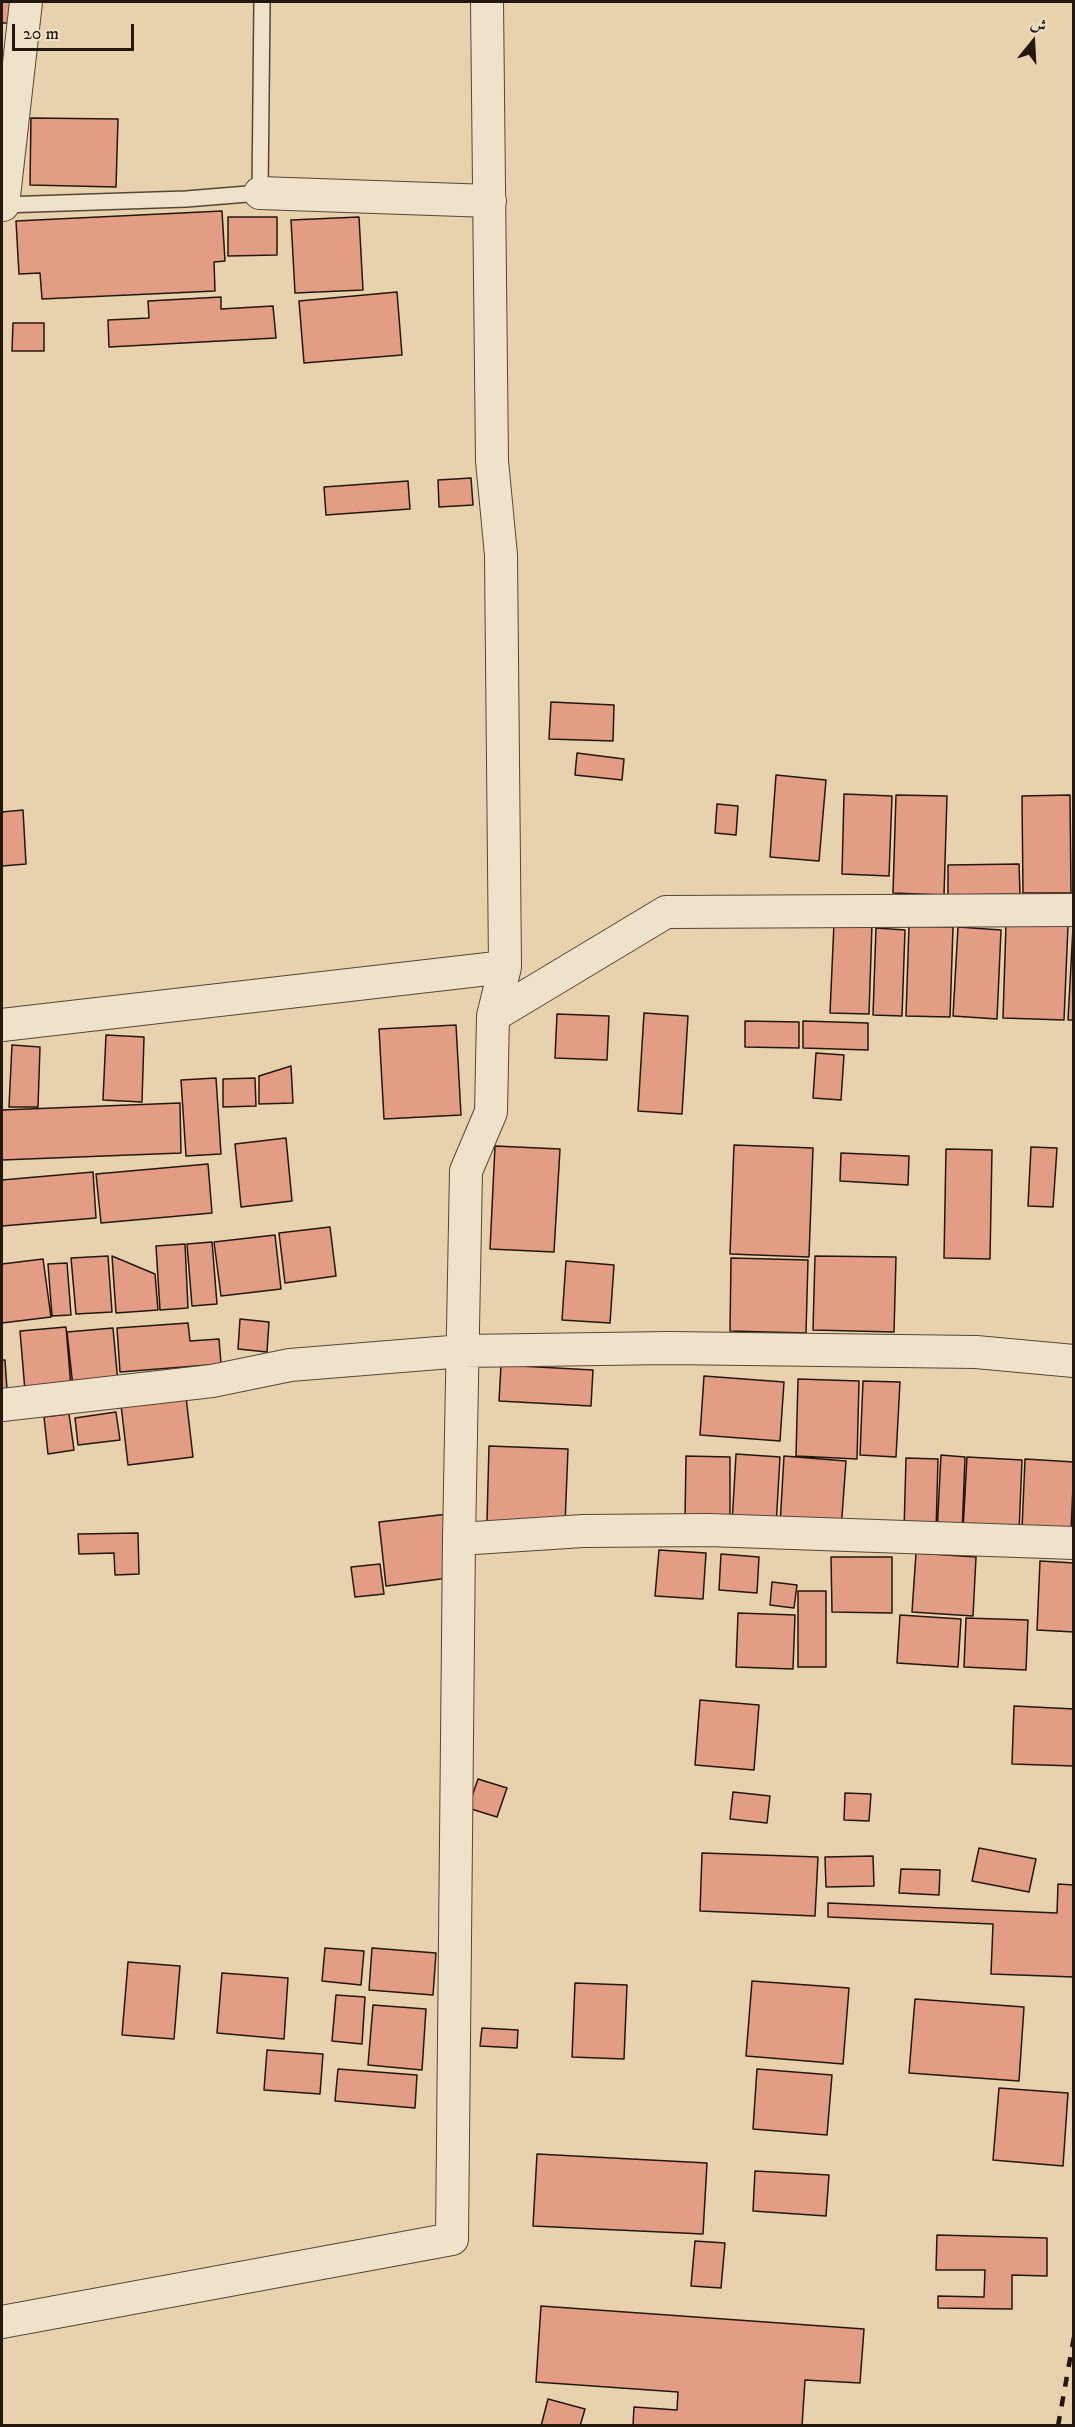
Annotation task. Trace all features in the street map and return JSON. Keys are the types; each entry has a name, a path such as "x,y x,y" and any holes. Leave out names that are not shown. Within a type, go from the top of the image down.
{"street":[{"path":"2,205 26,2"},
{"path":"2,2322 452,2239 459,1539 466,1171 491,1112 493,1016 505,967 501,555 492,460 487,2"},
{"path":"260,193 490,201"},
{"path":"493,1016 666,912 1074,910"},
{"path":"2,1025 505,967"},
{"path":"2,1404 212,1381 290,1365 463,1351 669,1348 975,1352 1074,1361"},
{"path":"459,1539 583,1531 708,1530 1074,1543"}],"lane":[{"path":"2,205 260,193 262,2"}],"building":[{"path":"2,2 14,2 14,23 2,23"},
{"path":"31,118 118,119 116,187 30,185"},
{"path":"222,211 225,261 214,262 215,291 42,299 40,273 19,274 16,221"},
{"path":"228,217 277,217 277,255 228,256"},
{"path":"359,217 363,290 295,293 291,220"},
{"path":"397,292 402,355 304,363 299,301"},
{"path":"221,297 221,309 273,306 276,338 109,347 108,320 149,318 148,301"},
{"path":"13,323 44,323 44,351 12,351"},
{"path":"471,478 473,505 439,507 438,480"},
{"path":"408,481 410,509 326,515 324,487"},
{"path":"551,702 614,705 613,741 549,739"},
{"path":"577,753 624,759 622,780 575,775"},
{"path":"776,775 826,780 819,861 770,857"},
{"path":"844,794 892,796 889,876 842,874"},
{"path":"896,795 947,796 944,895 893,893"},
{"path":"1070,795 1071,893 1023,893 1022,796"},
{"path":"717,804 738,806 736,835 715,833"},
{"path":"23,810 26,864 2,866 2,812"},
{"path":"1019,864 1020,894 948,895 948,865"},
{"path":"834,923 872,924 869,1014 830,1013"},
{"path":"1006,924 1068,926 1064,1020 1003,1018"},
{"path":"909,926 953,927 950,1017 906,1016"},
{"path":"958,927 1001,930 997,1019 953,1016"},
{"path":"1073,927 1074,1020 1068,1020"},
{"path":"876,928 905,930 902,1016 873,1015"},
{"path":"644,1013 688,1016 682,1114 638,1111"},
{"path":"557,1014 609,1016 607,1060 555,1058"},
{"path":"745,1021 799,1022 799,1048 745,1047"},
{"path":"803,1021 868,1023 868,1050 803,1048"},
{"path":"456,1025 461,1115 384,1119 379,1029"},
{"path":"106,1035 144,1037 142,1102 103,1100"},
{"path":"12,1045 40,1047 38,1107 9,1107"},
{"path":"816,1053 844,1055 841,1100 813,1098"},
{"path":"291,1066 293,1103 259,1104 259,1076"},
{"path":"216,1078 221,1154 186,1156 181,1080"},
{"path":"255,1078 256,1106 223,1107 223,1079"},
{"path":"180,1103 181,1153 2,1160 2,1110"},
{"path":"286,1138 292,1201 241,1207 235,1144"},
{"path":"734,1145 813,1148 809,1257 730,1254"},
{"path":"495,1146 560,1149 554,1252 490,1249"},
{"path":"1031,1147 1057,1148 1053,1207 1028,1206"},
{"path":"946,1149 992,1150 990,1259 944,1258"},
{"path":"841,1153 909,1156 908,1185 840,1181"},
{"path":"208,1164 212,1213 101,1223 96,1174"},
{"path":"93,1172 96,1218 2,1226 2,1180"},
{"path":"330,1227 336,1276 285,1283 279,1233"},
{"path":"275,1235 281,1289 221,1296 214,1242"},
{"path":"212,1242 217,1304 192,1306 187,1244"},
{"path":"185,1244 188,1308 160,1310 156,1246"},
{"path":"108,1256 112,1312 76,1314 71,1258"},
{"path":"112,1256 155,1274 158,1310 116,1313"},
{"path":"815,1256 896,1257 894,1332 813,1330"},
{"path":"731,1258 808,1260 806,1333 730,1331"},
{"path":"43,1259 51,1317 2,1323 2,1264"},
{"path":"566,1261 614,1265 610,1323 562,1320"},
{"path":"67,1263 71,1315 52,1316 48,1264"},
{"path":"240,1319 269,1322 267,1352 238,1349"},
{"path":"188,1323 190,1341 219,1339 221,1364 120,1372 117,1328"},
{"path":"66,1327 71,1387 25,1391 20,1331"},
{"path":"113,1328 118,1383 73,1387 67,1332"},
{"path":"2,1360 5,1360 7,1390 2,1391"},
{"path":"501,1365 593,1370 591,1406 499,1401"},
{"path":"704,1376 784,1382 780,1441 700,1435"},
{"path":"798,1379 859,1381 857,1459 796,1456"},
{"path":"863,1381 900,1382 896,1457 860,1455"},
{"path":"186,1397 193,1457 128,1465 121,1405"},
{"path":"116,1412 120,1440 78,1445 75,1418"},
{"path":"69,1414 74,1450 48,1454 44,1417"},
{"path":"489,1446 568,1449 565,1524 487,1521"},
{"path":"736,1454 780,1457 776,1526 732,1524"},
{"path":"941,1455 965,1457 962,1534 937,1533"},
{"path":"686,1456 730,1457 730,1521 685,1520"},
{"path":"784,1456 846,1461 841,1530 780,1525"},
{"path":"967,1457 1022,1460 1019,1532 963,1530"},
{"path":"906,1458 938,1459 936,1532 904,1531"},
{"path":"1025,1459 1074,1462 1071,1532 1022,1529"},
{"path":"448,1514 456,1577 386,1586 379,1522"},
{"path":"138,1533 139,1574 115,1575 114,1553 79,1554 78,1534"},
{"path":"659,1550 706,1553 703,1599 655,1596"},
{"path":"916,1553 976,1557 973,1616 912,1612"},
{"path":"721,1554 759,1557 757,1593 719,1590"},
{"path":"831,1557 892,1557 892,1613 832,1612"},
{"path":"1040,1561 1074,1563 1074,1632 1037,1630"},
{"path":"380,1564 384,1594 355,1597 351,1567"},
{"path":"772,1582 797,1585 794,1608 770,1605"},
{"path":"798,1591 826,1591 826,1667 798,1667"},
{"path":"738,1613 795,1615 793,1669 736,1667"},
{"path":"900,1615 961,1619 958,1667 897,1663"},
{"path":"966,1618 1028,1620 1026,1670 964,1667"},
{"path":"700,1700 759,1705 754,1770 695,1765"},
{"path":"1014,1706 1074,1709 1074,1766 1012,1764"},
{"path":"478,1779 507,1788 497,1817 468,1808"},
{"path":"733,1792 770,1796 767,1823 730,1819"},
{"path":"845,1793 871,1794 869,1821 844,1820"},
{"path":"979,1848 1036,1859 1029,1892 972,1881"},
{"path":"702,1853 818,1857 815,1916 700,1911"},
{"path":"873,1856 874,1886 826,1887 825,1857"},
{"path":"901,1869 940,1870 939,1895 899,1893"},
{"path":"1058,1884 1074,1885 1074,1977 991,1974 993,1924 828,1917 828,1903 1057,1913"},
{"path":"325,1948 364,1951 361,1985 322,1981"},
{"path":"372,1948 436,1953 433,1995 369,1990"},
{"path":"128,1962 180,1966 174,2039 122,2035"},
{"path":"222,1973 288,1978 284,2039 217,2033"},
{"path":"752,1981 849,1988 843,2064 746,2056"},
{"path":"575,1983 627,1985 624,2059 572,2057"},
{"path":"336,1995 365,1997 362,2044 332,2041"},
{"path":"915,1999 1024,2007 1019,2081 909,2073"},
{"path":"373,2005 426,2009 422,2070 368,2065"},
{"path":"482,2028 518,2030 517,2048 480,2046"},
{"path":"267,2050 323,2054 320,2094 264,2090"},
{"path":"338,2069 417,2075 415,2108 335,2101"},
{"path":"757,2069 832,2075 827,2135 753,2129"},
{"path":"999,2088 1068,2093 1063,2166 993,2160"},
{"path":"537,2154 707,2163 703,2234 533,2226"},
{"path":"755,2171 829,2175 826,2216 753,2211"},
{"path":"937,2235 1047,2238 1047,2276 1012,2275 1012,2309 938,2308 938,2296 984,2297 985,2270 936,2270"},
{"path":"695,2241 725,2243 721,2288 691,2286"},
{"path":"541,2306 864,2329 860,2383 805,2380 802,2426 633,2426 634,2407 677,2410 678,2392 536,2382"},
{"path":"548,2399 585,2409 580,2426 541,2426"}],"railway":[{"path":"1058,2426 1074,2337"}]}
